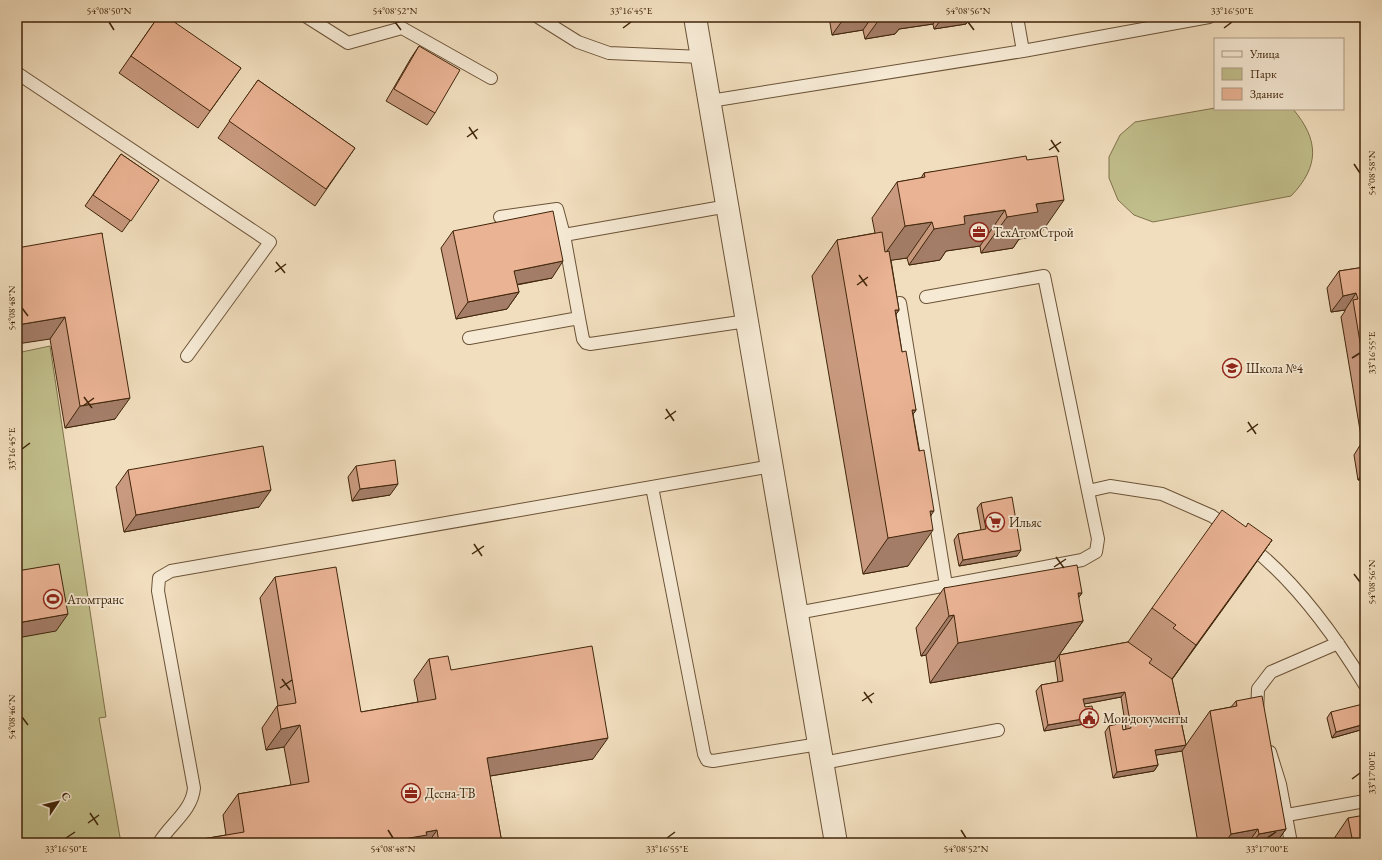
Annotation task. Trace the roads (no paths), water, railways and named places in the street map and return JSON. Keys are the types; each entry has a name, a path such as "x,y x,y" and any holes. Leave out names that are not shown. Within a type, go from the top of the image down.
{"street":[{"path":"695,17 836,843"}],"lane":[{"path":"307,17 348,44 402,28 491,78"},
{"path":"538,17 578,42 609,53 702,57"},
{"path":"1017,17 1023,51"},
{"path":"710,101 1023,51 1208,17"},
{"path":"17,73 270,242 187,356"},
{"path":"564,235 728,206"},
{"path":"500,217 557,209 564,235 583,339 586,343 590,344 747,321"},
{"path":"797,612 1082,560 1096,552 1098,539 1044,276 926,297"},
{"path":"900,303 946,585"},
{"path":"469,338 579,318"},
{"path":"159,843 188,806 193,798 194,788 158,591 159,578 171,571 772,466"},
{"path":"1088,491 1110,486 1162,494 1212,516 1262,555 1309,606 1338,642 1365,685"},
{"path":"652,488 704,754 707,760 713,761 821,753 998,730"},
{"path":"1261,725 1256,711 1258,689 1272,672 1338,642"},
{"path":"1266,740 1280,784 1291,843"},
{"path":"1287,815 1365,801"}],"place":[{"name":"ТехАтомСтрой","path":"979,232"},
{"name":"Школа №4","path":"1232,368"},
{"name":"Ильяс","path":"995,522"},
{"name":"Атомтранс","path":"53,599"},
{"name":"Мои документы","path":"1089,718"},
{"name":"Десна-ТВ","path":"411,793"}]}
